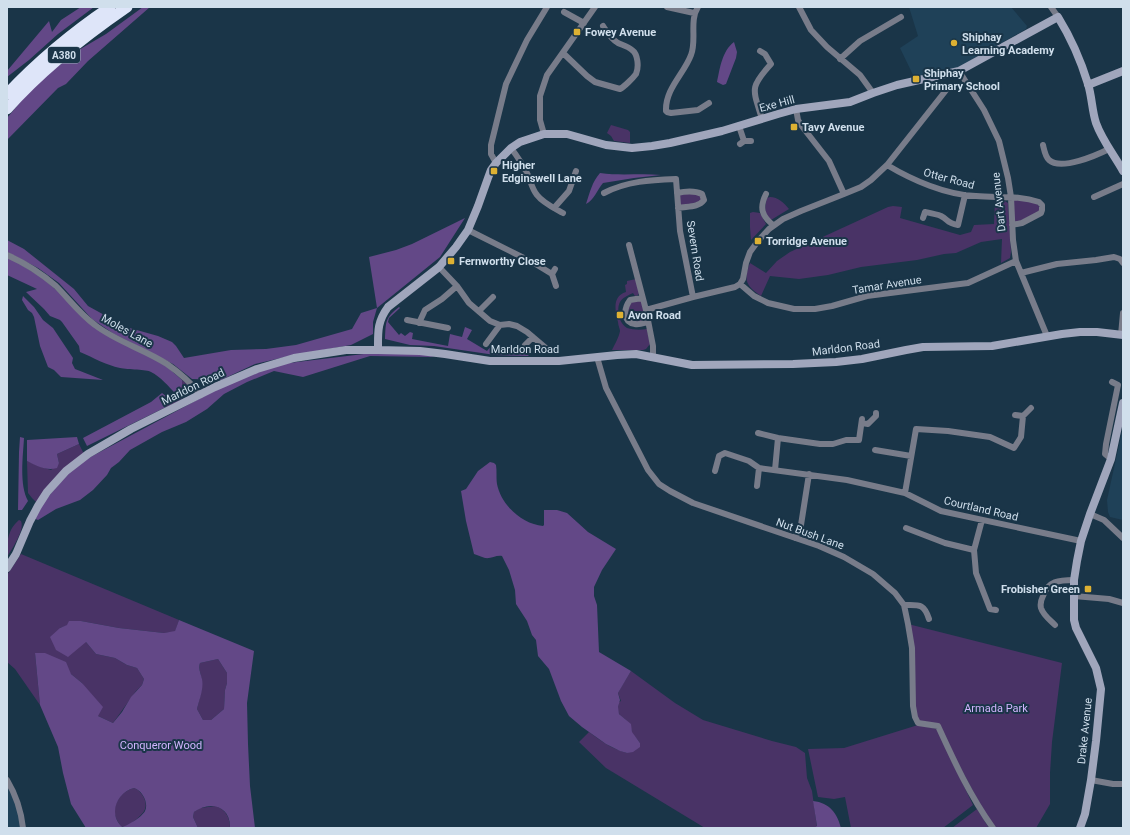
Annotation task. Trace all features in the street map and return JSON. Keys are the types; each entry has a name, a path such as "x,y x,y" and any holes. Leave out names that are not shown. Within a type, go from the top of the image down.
{"highway":[{"name":"A380","path":"7,94 20,79 51,52 110,7"},
{"name":"A380","path":"7,109 50,66 127,7"}],"street":[{"path":"378,350 380,322 382,315 388,307 440,267 468,230 488,178 496,163 491,154 491,145 506,84 527,40 547,7"},
{"path":"544,134 540,120 540,96 547,74 595,7"},
{"path":"666,7 696,10 691,54 670,91 666,110 667,112 671,113 698,110 709,103"},
{"path":"799,7 811,30 840,59 860,75 873,93"},
{"path":"1051,7 1075,49 1088,85 1096,123 1109,149 1123,171"},
{"path":"564,12 584,22"},
{"path":"840,59 860,41 901,17"},
{"name":"Exe Hill","path":"496,163 510,148 520,142 544,134 567,134 606,146 632,148 670,143 739,126 796,109 850,102 897,85 959,71 1058,17"},
{"path":"563,53 595,82 620,89 624,87 636,74 638,60 634,50 615,41 603,26"},
{"path":"760,51 769,59 771,64 757,80 754,89 754,94 762,119"},
{"name":"Dart Avenue","path":"959,71 984,110 999,141 1011,197 1013,240 1016,261 1047,336"},
{"path":"1088,85 1123,71"},
{"path":"646,310 735,287 740,284 743,279 750,252 773,225 801,211 861,187 871,180 887,165 947,89"},
{"path":"796,109 798,120 828,161 844,194"},
{"path":"739,126 745,142"},
{"path":"1043,145 1049,160 1055,163 1079,161 1093,157 1109,149"},
{"path":"510,148 528,175 532,187 538,196 563,213"},
{"name":"Otter Road","path":"887,165 916,180 965,195 1023,198 1039,202 1042,205 1040,214 1012,226"},
{"path":"554,208 569,191 576,171"},
{"name":"Severn Road","path":"606,191 634,183 676,179 680,231 693,297"},
{"path":"1094,197 1123,184"},
{"name":"Severn Road","path":"677,193 684,191 698,192 702,194 704,200 697,206 678,208"},
{"path":"766,194 762,204 763,214 765,218 773,225"},
{"path":"923,218 925,212 943,217 950,224 958,225 965,195"},
{"path":"468,230 553,272 556,286"},
{"path":"629,245 646,310 653,346 653,357"},
{"name":"Moles Lane","path":"7,255 36,270 54,285 94,324 115,338 167,364 187,379 201,395"},
{"path":"1020,273 1057,264 1114,257 1120,259 1123,263"},
{"name":"Tamar Avenue","path":"740,284 754,296 768,302 794,309 815,309 832,306 867,296 968,283 1016,261"},
{"path":"440,267 457,286 469,303 490,321 500,325 509,324 517,326 533,337 546,349"},
{"path":"419,323 425,310 442,299 457,286"},
{"path":"479,311 493,296"},
{"path":"642,298 630,300 625,308 626,317 629,322 633,324 648,322"},
{"path":"1122,335 1123,313"},
{"path":"407,320 445,328 444,320"},
{"path":"486,344 500,325"},
{"name":"Marldon Road","path":"7,568 16,554 30,521 47,492 66,471 88,454 131,429 215,387 257,369 294,358 346,350 378,350 426,352 490,361 559,361 617,354 636,354 692,365 794,364 836,362 923,348 992,346 1047,336 1080,332 1097,332 1122,335"},
{"path":"525,345 533,337"},
{"name":"Nut Bush Lane","path":"597,357 606,388 648,470 659,484 693,503 819,546 844,557 873,574 895,593 904,605 912,648 912,687 915,717 918,723 938,726 957,768 978,806 993,828"},
{"path":"1111,459 1105,454 1115,384 1119,378"},
{"name":"Drake Avenue","path":"1080,828 1086,814 1096,741 1101,689 1096,668 1076,628 1074,620 1074,580 1081,541 1111,459 1123,403"},
{"path":"1014,448 1021,437 1023,416 1031,408"},
{"path":"758,433 778,438 820,444 833,444 846,440 859,440 862,421 868,424 876,416 876,413"},
{"path":"1015,415 1023,416"},
{"path":"905,493 916,429 948,431 990,437 1014,448 1020,453"},
{"path":"775,470 778,438"},
{"path":"715,471 719,456 722,455 720,448"},
{"path":"875,450 911,456"},
{"name":"Courtland Road","path":"722,455 725,453 749,461 759,468 847,480 905,493 941,510 1081,541"},
{"path":"757,486 759,468"},
{"path":"795,538 801,525 809,474"},
{"path":"1090,514 1104,520 1123,538"},
{"path":"982,520 974,550 976,573 990,611"},
{"path":"906,528 945,542 974,550"},
{"path":"1055,625 1041,610 1040,603 1044,591 1052,583 1064,580 1074,580"},
{"path":"1074,596 1109,599 1123,603"},
{"path":"904,605 918,604 926,610 929,619"},
{"path":"7,780 16,795 23,828"},
{"path":"1091,780 1113,784 1123,784"}],"shaded area":[{"name":"Shiphay Learning Academy","path":"909,7 1011,7 1027,26 1026,29 958,68 929,73 928,71 925,72 925,74 914,77 900,48 918,36"},
{"path":"1123,427 1123,520 1110,517 1107,500"},
{"path":"7,783 17,805 21,828 7,828"}],"green space":[{"path":"81,7 94,7 58,34 7,77 7,71 49,21 52,32 61,20"},
{"path":"143,7 150,7 88,61 66,84 58,88 7,140 7,118 27,94 46,76 77,51 106,34"},
{"path":"734,42 737,52 736,58 726,84 723,85 717,82 721,66 724,55"},
{"path":"611,125 628,130 630,132 630,143 614,141 607,133"},
{"path":"600,173 661,175 603,183 586,204 593,184"},
{"path":"698,191 704,200 678,208 677,193"},
{"path":"770,197 778,199 789,209 771,220 768,218 765,210 767,198"},
{"path":"1011,197 1034,200 1042,210 1012,225"},
{"path":"995,199 1003,200 1008,203 1011,252 1010,258 1001,263 1002,239 981,242 956,253 917,260 861,267 828,275 799,279 770,276 761,296 749,286 747,282 746,278 750,263 766,273 777,261 790,252 888,207 902,207 900,218 960,235 971,232 974,225 994,224"},
{"path":"750,213 760,213 766,224 751,240"},
{"path":"465,218 440,257 377,308 369,257 412,244"},
{"path":"7,240 24,249 74,289 88,306 126,327 158,336 172,342 184,358 231,350 266,349 296,345 352,329 361,313 377,308 373,322 373,334 351,345 294,355 255,364 221,380 192,379 173,364 114,334 92,319 59,283 38,268 7,252"},
{"path":"7,257 41,277 62,295 81,315 166,366 182,380 182,386 176,394 161,379 149,371 115,367 80,352 79,346 62,322 50,316 26,292 37,289 7,275"},
{"path":"636,279 639,293 635,296 633,293 621,300 618,309 619,316 624,326 627,328 637,330 647,329 650,344 643,350 612,350 620,331 616,313 618,297 626,292 625,285 627,284 627,281"},
{"path":"23,296 34,307 43,320 53,328 73,358 72,363 75,369 103,380 61,377 54,370 48,367 40,346 34,317 22,300"},
{"path":"642,298 648,322 629,322 626,304"},
{"path":"399,307 400,308 389,318 388,322 399,335 401,333 405,336 410,332 413,333 412,339 448,346 450,334 462,337 465,327 472,330 467,339 487,351 492,345 501,352 507,345 515,352 519,352 521,349 529,356 495,355 434,346 410,345 385,339 387,320"},
{"path":"372,353 422,354 435,357 370,356 303,377 274,371 247,382 224,394 207,409 186,422 162,432 130,450 111,468 107,475 93,490 80,500 56,509 38,520 33,518 44,502 68,474 83,461 214,391 268,367"},
{"path":"182,380 188,385 190,390 189,393 177,402 164,408 178,392 182,384"},
{"path":"162,393 171,400 164,408 87,446 83,438 151,402"},
{"path":"20,437 24,438 22,462 23,487 28,501 22,510 18,510 19,452"},
{"path":"77,437 79,444 57,454 59,463 57,468 45,468 27,461 27,440"},
{"path":"79,444 84,454 36,502 28,493 27,461 51,470 59,463 57,454"},
{"path":"490,462 496,465 499,492 508,506 520,517 528,522 543,526 544,510 557,510 567,513 588,532 616,549 602,570 594,587 594,596 597,605 599,652 631,671 618,693 620,700 618,707 619,714 631,724 632,732 640,743 640,747 633,752 627,753 620,751 606,744 569,716 561,701 549,669 538,656 536,640 532,635 527,621 516,604 515,590 509,570 502,556 484,558 474,554 461,491 466,489 478,471"},
{"path":"19,520 21,521 22,525 20,534 7,557 10,532"},
{"path":"21,554 179,620 175,632 164,633 119,628 81,621 60,628 86,642 96,654 115,658 127,665 137,668 144,679 142,685 113,723 98,716 82,683 71,674 35,653 40,705 15,669 7,662 7,575"},
{"name":"Conqueror Wood","path":"179,620 254,651 247,703 250,786 255,828 230,828 227,815 223,810 218,807 207,806 194,812 193,817 198,828 86,828 71,804 58,747 40,705 35,653 45,653 66,662 71,674 82,683 103,707 98,716 113,723 131,697 142,685 144,679 137,668 127,665 115,658 96,654 86,642 68,657 56,650 50,637 60,628 67,625 69,621 81,621 119,628 164,633 175,631","holes":["218,659 227,673 224,709 211,720 203,720 197,709 202,687 199,665 200,663","134,788 140,791 144,797 146,808 138,818 122,827 116,818 115,808 122,795"]},
{"name":"Armada Park","path":"908,624 1062,663 1052,742 1050,804 1036,828 993,828 938,726 918,723 915,717"},
{"path":"218,659 227,673 224,709 211,720 203,720 197,709 202,686 199,668 200,663"},
{"path":"631,671 675,703 703,720 796,747 805,753 807,778 812,791 817,827 705,828 606,768 579,742 589,732 602,742 627,753 640,743 632,733 631,727 627,721 618,711 619,702 621,701 618,693"},
{"path":"918,725 937,729 973,805 943,828 851,828 845,797 834,799 818,797 808,749 844,748"},
{"path":"134,788 142,794 144,798 146,804 144,811 130,825 121,827 116,819 116,804 121,795"},
{"path":"813,801 828,806 835,813 841,828 814,828 817,826"},
{"path":"216,806 227,815 230,828 198,828 193,817 194,812 200,808"},
{"path":"977,809 989,828 952,828"}],"place":[{"name":"Fowey Avenue","path":"577,32"},
{"name":"Shiphay Learning Academy","path":"954,43"},
{"name":"Shiphay Primary School","path":"916,79"},
{"name":"Tavy Avenue","path":"794,127"},
{"name":"Higher Edginswell Lane","path":"494,171"},
{"name":"Torridge Avenue","path":"758,241"},
{"name":"Fernworthy Close","path":"451,261"},
{"name":"Avon Road","path":"620,315"},
{"name":"Frobisher Green","path":"1088,589"}]}
